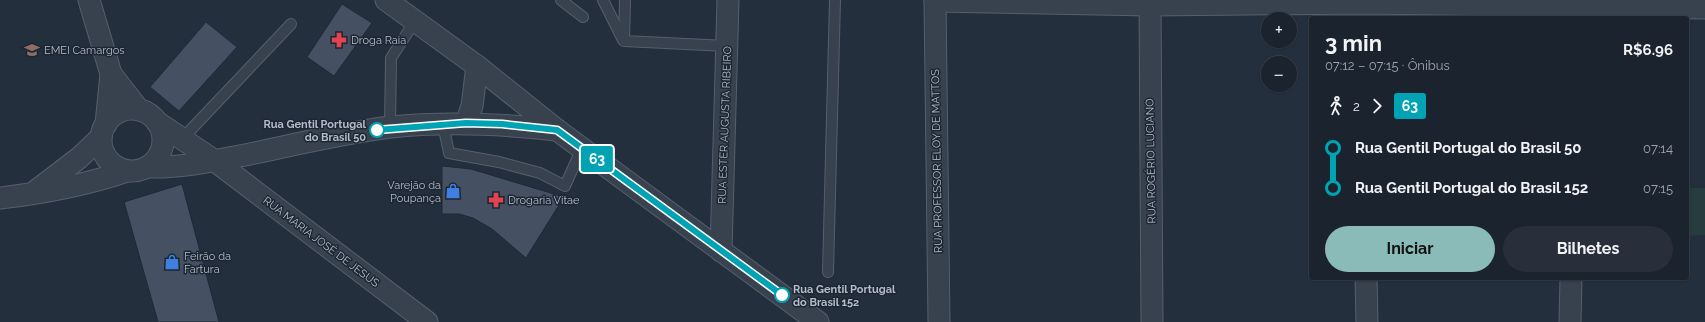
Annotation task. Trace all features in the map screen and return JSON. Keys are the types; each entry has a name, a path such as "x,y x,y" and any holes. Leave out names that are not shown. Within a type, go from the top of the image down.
{"street":[{"path":"89,0 111,74 139,110"},
{"path":"386,0 477,66 557,130 818,322"},
{"name":"RUA ESTER AUGUSTA RIBEIRO","path":"721,251 728,0"},
{"path":"935,1 1365,7 1705,8"},
{"name":"RUA PROFESSOR ELOY DE MATTOS","path":"935,1 939,322"},
{"name":"RUA ROGÉRIO LUCIANO","path":"1150,3 1152,322"},
{"path":"466,123 472,106 477,66"},
{"path":"111,74 102,147 108,159 118,168 127,171 138,171 149,167 166,167 215,161 390,128 466,123 502,124 557,130"},
{"path":"31,195 79,158 103,130 112,116 130,109 139,110 152,117 162,131 163,141 161,151 156,160 149,167"},
{"name":"RUA MARIA JOSÉ DE JESUS","path":"157,122 215,161 427,322"},
{"path":"0,198 31,195 102,180 127,171"},
{"path":"1366,280 1367,322"},
{"path":"1570,322 1571,280"}],"lane":[{"path":"561,0 583,17"},
{"path":"602,0 624,42"},
{"path":"624,0 624,42"},
{"path":"828,272 835,0"},
{"path":"390,128 391,58 415,21"},
{"path":"182,139 291,24"},
{"path":"624,42 727,46"},
{"path":"443,124 449,153 499,162 540,173 565,186 582,148"}],"green space":[{"path":"1689,188 1705,188 1705,235 1689,236"}],"building":[{"name":"Droga Raia","path":"342,4 372,23 334,76 307,57"},
{"path":"206,22 237,47 179,111 150,87"},
{"path":"442,166 471,169 564,197 526,258 492,229 473,218 459,214 442,214"},
{"name":"Feirão da Fartura","path":"182,184 219,322 158,322 124,202"}],"bus line":[{"name":"63","path":"377,130 428,124 466,123 502,124 557,130 782,295"}],"place":[{"name":"Droga Raia","path":"339,40"},
{"name":"EMEI Camargos","path":"32,50"},
{"name":"Rua Gentil Portugal do Brasil 50","path":"377,130"},
{"name":"Varejão da Poupança","path":"453,191"},
{"name":"Drogaria Vitae","path":"496,200"},
{"name":"Feirão da Fartura","path":"172,262"},
{"name":"Rua Gentil Portugal do Brasil 152","path":"782,295"}]}
